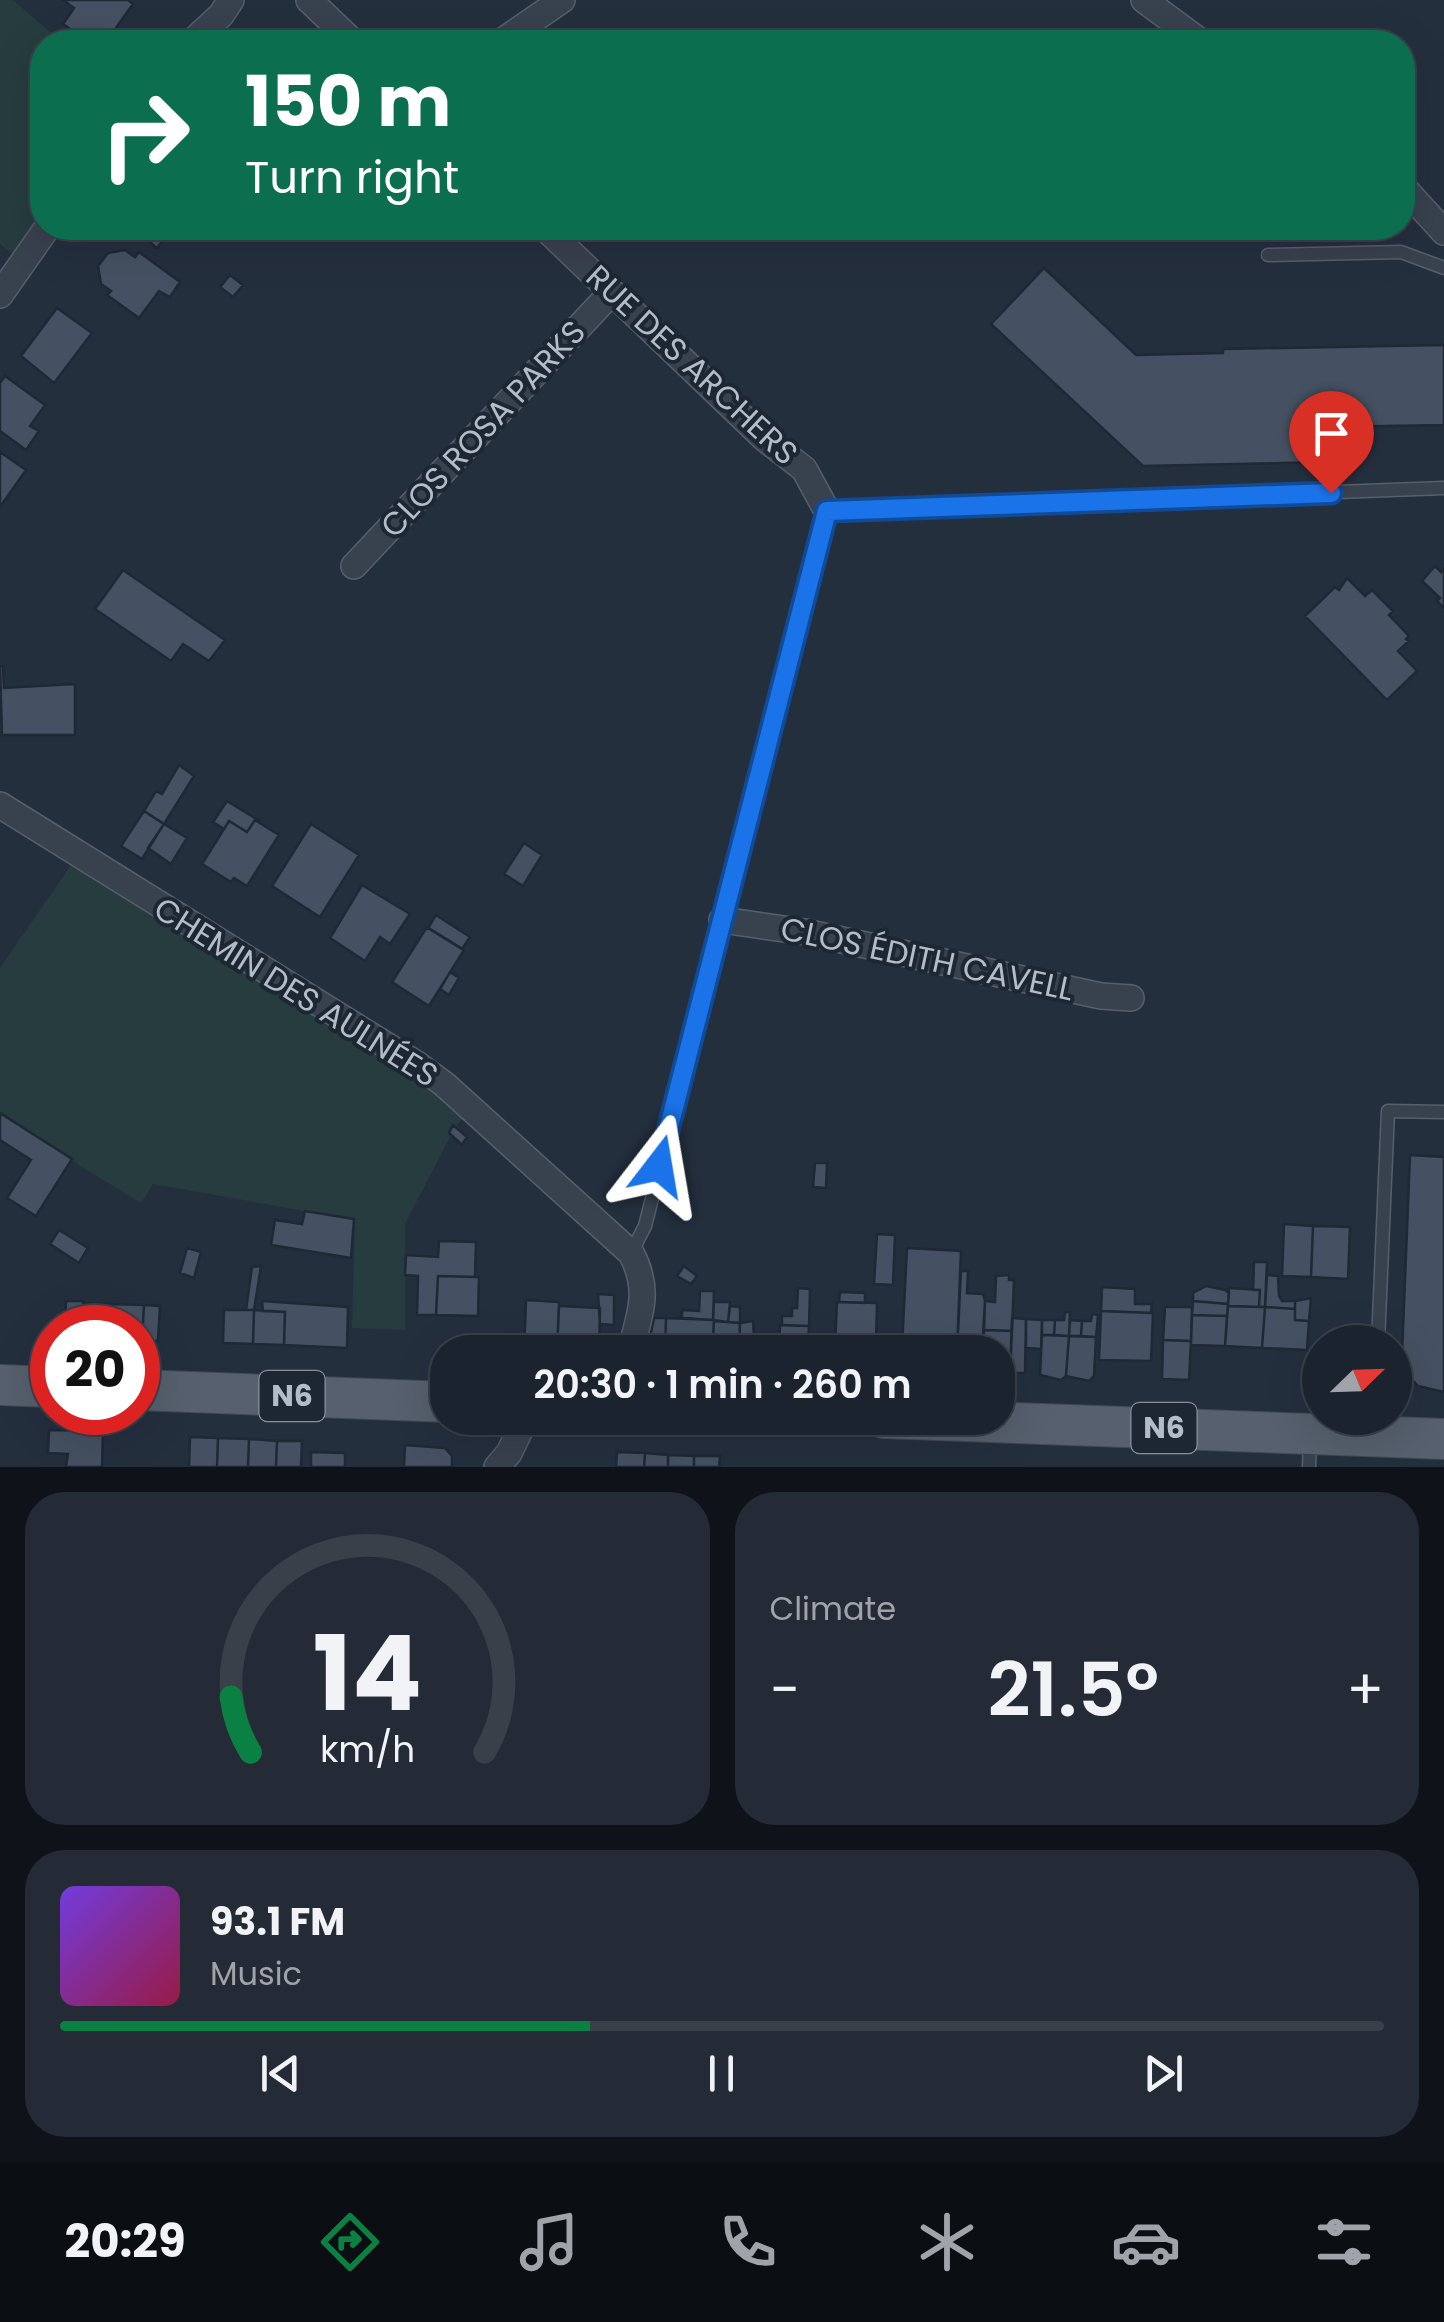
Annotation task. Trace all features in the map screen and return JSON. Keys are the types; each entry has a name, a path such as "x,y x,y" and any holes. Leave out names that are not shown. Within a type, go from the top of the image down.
{"main road":[{"path":"0,1385 30,1386"},
{"name":"N6","path":"160,1391 430,1401"},
{"name":"N6","path":"1015,1428 1309,1450 1351,1435"},
{"name":"N6","path":"1412,1434 1444,1439"}],"street":[{"path":"203,30 231,0"},
{"path":"309,0 340,30"},
{"path":"518,30 562,0"},
{"path":"1144,0 1185,30"},
{"path":"1415,200 1444,232"},
{"path":"0,296 39,240"},
{"name":"RUE DES ARCHERS","path":"558,240 764,438 804,469 827,511"},
{"name":"CLOS ROSA PARKS","path":"354,566 612,292"},
{"name":"CHEMIN DES AULNÉES","path":"0,805 418,1065 632,1253"},
{"name":"CLOS ÉDITH CAVELL","path":"722,920 806,932 1100,996 1131,998"},
{"path":"632,1253 644,1288 634,1335"},
{"path":"497,1467 518,1435"}],"lane":[{"path":"1268,256 1400,252 1444,268"},
{"path":"632,1253 645,1226 827,511 1444,488"},
{"path":"1379,1325 1388,1111 1444,1112"}],"green space":[{"path":"0,0 13,0 48,30 30,30 30,233 15,256 0,244"},
{"path":"78,855 470,1108 453,1131 405,1224 405,1330 352,1328 355,1220 153,1184 141,1203 0,1117 0,968"}],"building":[{"path":"63,0 128,0 133,4 115,30 72,30 63,24 74,8"},
{"path":"147,240 163,240 157,248"},
{"path":"125,250 135,257 139,252 180,282 170,297 159,291 139,318 107,295 111,291 101,284 98,266 108,253"},
{"path":"1044,268 1136,355 1223,353 1223,349 1444,345 1444,425 1326,427 1327,462 1143,466 991,324"},
{"path":"230,275 243,285 233,297 220,287"},
{"path":"57,308 92,333 54,383 21,356"},
{"path":"5,376 45,405 30,426 39,431 26,450 0,431 0,383"},
{"path":"0,452 26,470 0,507"},
{"path":"1435,566 1441,572 1444,568 1444,608 1437,601 1440,598 1422,581"},
{"path":"123,570 225,640 209,661 183,644 171,661 95,609"},
{"path":"1347,578 1365,596 1372,590 1393,611 1389,615 1409,636 1398,651 1417,671 1387,700 1305,616 1335,587 1339,590"},
{"path":"0,666 4,688 75,684 75,735 2,735"},
{"path":"179,765 194,776 164,824 144,811 156,791 162,794"},
{"path":"227,801 258,820 247,832 229,821 224,829 213,822"},
{"path":"144,811 164,824 142,859 121,846"},
{"path":"255,820 279,835 247,886 234,878 231,882 202,864 229,821 247,832"},
{"path":"164,824 187,838 171,864 148,848"},
{"path":"311,824 359,855 320,917 272,886"},
{"path":"524,843 542,855 523,886 504,874"},
{"path":"362,885 410,914 390,944 380,937 365,961 330,938"},
{"path":"436,915 470,937 462,949 428,928"},
{"path":"427,927 464,950 429,1006 392,982"},
{"path":"450,972 459,978 449,995 440,989"},
{"path":"0,1113 72,1159 36,1216 7,1198 31,1160 0,1140"},
{"path":"453,1125 467,1137 462,1145 449,1133"},
{"path":"1410,1155 1444,1157 1444,1392 1418,1386 1412,1380 1412,1325 1403,1325"},
{"path":"815,1163 827,1163 826,1188 813,1187"},
{"path":"305,1211 354,1219 351,1258 271,1245 275,1220 302,1224"},
{"path":"1284,1224 1313,1226 1311,1277 1282,1276"},
{"path":"1313,1226 1350,1227 1348,1279 1311,1277"},
{"path":"59,1230 88,1248 79,1263 50,1244"},
{"path":"877,1234 895,1235 893,1285 874,1284"},
{"path":"439,1241 476,1242 475,1277 438,1276 436,1315 417,1315 418,1276 405,1275 406,1255 438,1257"},
{"path":"187,1248 201,1252 194,1278 180,1273"},
{"path":"907,1248 961,1251 958,1335 903,1335"},
{"path":"1254,1262 1267,1262 1265,1307 1259,1307 1260,1290 1253,1290"},
{"path":"261,1266 254,1310 246,1310 252,1267"},
{"path":"684,1266 697,1276 691,1284 677,1276"},
{"path":"961,1271 968,1271 967,1293 983,1294 985,1301 983,1335 958,1335"},
{"path":"1009,1275 1009,1280 1014,1280 1012,1331 984,1330 985,1301 995,1302 996,1276"},
{"path":"1267,1275 1278,1276 1279,1296 1282,1301 1295,1301 1295,1309 1265,1307"},
{"path":"438,1276 479,1277 478,1316 436,1315"},
{"path":"1206,1286 1229,1293 1228,1304 1193,1301 1193,1293"},
{"path":"1102,1287 1135,1289 1135,1304 1152,1304 1151,1313 1101,1311"},
{"path":"798,1288 810,1289 809,1326 782,1325 782,1316 792,1316 792,1308 797,1308"},
{"path":"1229,1288 1260,1290 1259,1307 1228,1306"},
{"path":"700,1291 714,1291 713,1320 682,1318 682,1310 699,1311"},
{"path":"840,1292 865,1293 865,1303 839,1302"},
{"path":"598,1294 614,1295 614,1325 600,1324"},
{"path":"1311,1298 1309,1321 1295,1320 1295,1301"},
{"path":"526,1300 559,1302 558,1335 525,1335"},
{"path":"66,1301 83,1301 83,1305 66,1305"},
{"path":"262,1301 348,1307 347,1348 284,1345 285,1312 263,1311"},
{"path":"1193,1301 1228,1304 1227,1316 1192,1315"},
{"path":"714,1302 730,1302 728,1322 713,1320"},
{"path":"837,1302 877,1303 876,1335 836,1335"},
{"path":"559,1306 600,1308 599,1335 558,1335"},
{"path":"730,1306 740,1307 740,1323 728,1322"},
{"path":"1228,1306 1265,1307 1262,1348 1225,1346"},
{"path":"1165,1307 1192,1307 1191,1341 1163,1340"},
{"path":"1265,1307 1295,1309 1295,1320 1309,1321 1309,1325 1302,1325 1302,1350 1262,1348"},
{"path":"224,1310 254,1310 253,1344 223,1343"},
{"path":"254,1310 285,1312 284,1345 253,1344"},
{"path":"1101,1311 1153,1313 1151,1361 1099,1360"},
{"path":"1065,1312 1070,1312 1069,1336 1054,1335 1055,1320 1064,1320"},
{"path":"1092,1314 1098,1315 1096,1337 1081,1336 1082,1321 1091,1321"},
{"path":"1192,1315 1227,1316 1225,1346 1191,1345"},
{"path":"654,1318 666,1318 666,1335 650,1335"},
{"path":"666,1318 714,1320 713,1335 666,1335"},
{"path":"1012,1318 1026,1319 1025,1373 1015,1373 1015,1335 1011,1335"},
{"path":"1026,1319 1042,1320 1041,1349 1026,1348"},
{"path":"1042,1320 1055,1320 1054,1335 1042,1335"},
{"path":"1070,1320 1082,1321 1081,1336 1069,1336"},
{"path":"714,1321 740,1323 740,1335 713,1335"},
{"path":"753,1321 754,1335 740,1335 740,1323"},
{"path":"780,1325 809,1326 809,1335 780,1335"},
{"path":"984,1330 1012,1331 1012,1335 984,1335"},
{"path":"1042,1335 1069,1336 1066,1376 1061,1380 1040,1375"},
{"path":"1069,1336 1096,1337 1094,1376 1089,1381 1066,1376"},
{"path":"1163,1340 1191,1341 1189,1380 1162,1379"},
{"path":"49,1435 103,1435 102,1467 66,1467 68,1454 48,1453"},
{"path":"190,1437 218,1438 217,1467 189,1467"},
{"path":"218,1438 249,1439 248,1467 217,1467"},
{"path":"249,1439 277,1441 276,1467 248,1467"},
{"path":"277,1441 302,1441 301,1467 276,1467"},
{"path":"405,1445 445,1448 452,1456 452,1467 404,1467"},
{"path":"311,1452 345,1453 345,1467 311,1467"},
{"path":"617,1452 645,1453 644,1467 616,1467"},
{"path":"645,1453 668,1455 668,1467 644,1467"},
{"path":"668,1455 694,1456 694,1467 668,1467"},
{"path":"694,1456 720,1456 719,1467 694,1467"}],"route":[{"path":"659,1166 827,511 1331,493"}]}
